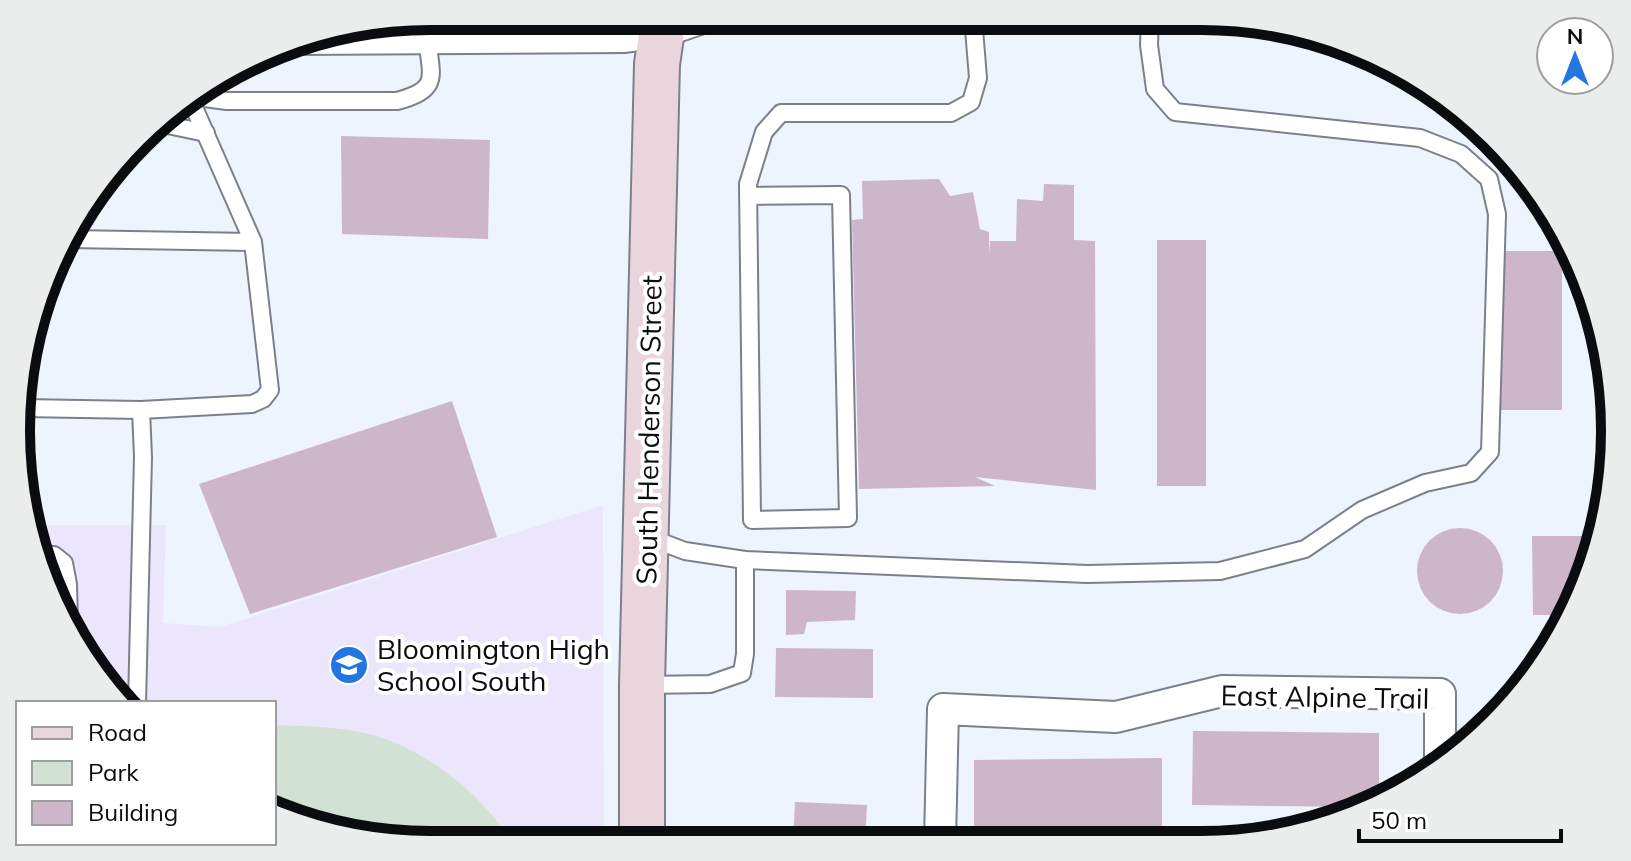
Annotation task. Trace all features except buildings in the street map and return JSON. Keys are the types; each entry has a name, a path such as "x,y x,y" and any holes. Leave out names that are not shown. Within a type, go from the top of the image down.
{"street":[{"path":"393,32 427,38 625,37 645,30"},
{"name":"South Henderson Street","path":"642,831 642,685 657,64 662,30"},
{"name":"East Alpine Trail","path":"940,831 943,709 1116,717 1222,691 1440,694 1440,751"}],"lane":[{"path":"749,196 841,195 848,518 752,520 748,184 764,132 781,113 951,113 971,102 978,78 974,30"},
{"path":"646,536 685,551 745,560 1087,574 1220,571 1305,549 1362,510 1425,483 1471,473 1490,452 1497,214 1489,179 1461,154 1420,138 1175,112 1155,89 1150,30"},
{"path":"206,98 227,101 397,101 419,95 427,89 430,77 427,38"},
{"path":"31,408 141,410 252,404 263,399 270,390 253,242 194,107"},
{"path":"170,126 206,133"},
{"path":"79,239 253,242"},
{"path":"137,701 143,457 141,410"},
{"path":"50,555 64,563 68,602"},
{"path":"642,685 710,684 742,673 745,654 745,560"}],"shaded area":[{"name":"Bloomington High School South","path":"603,505 604,831 378,828 327,817 276,801 276,701 135,701 97,653 71,608 51,559 42,525 166,525 163,623 220,627"}],"green space":[{"path":"276,725 352,731 396,743 446,772 477,798 504,831 378,828 327,817 277,801"}],"place":[{"name":"Bloomington High School South","path":"349,665"}]}
